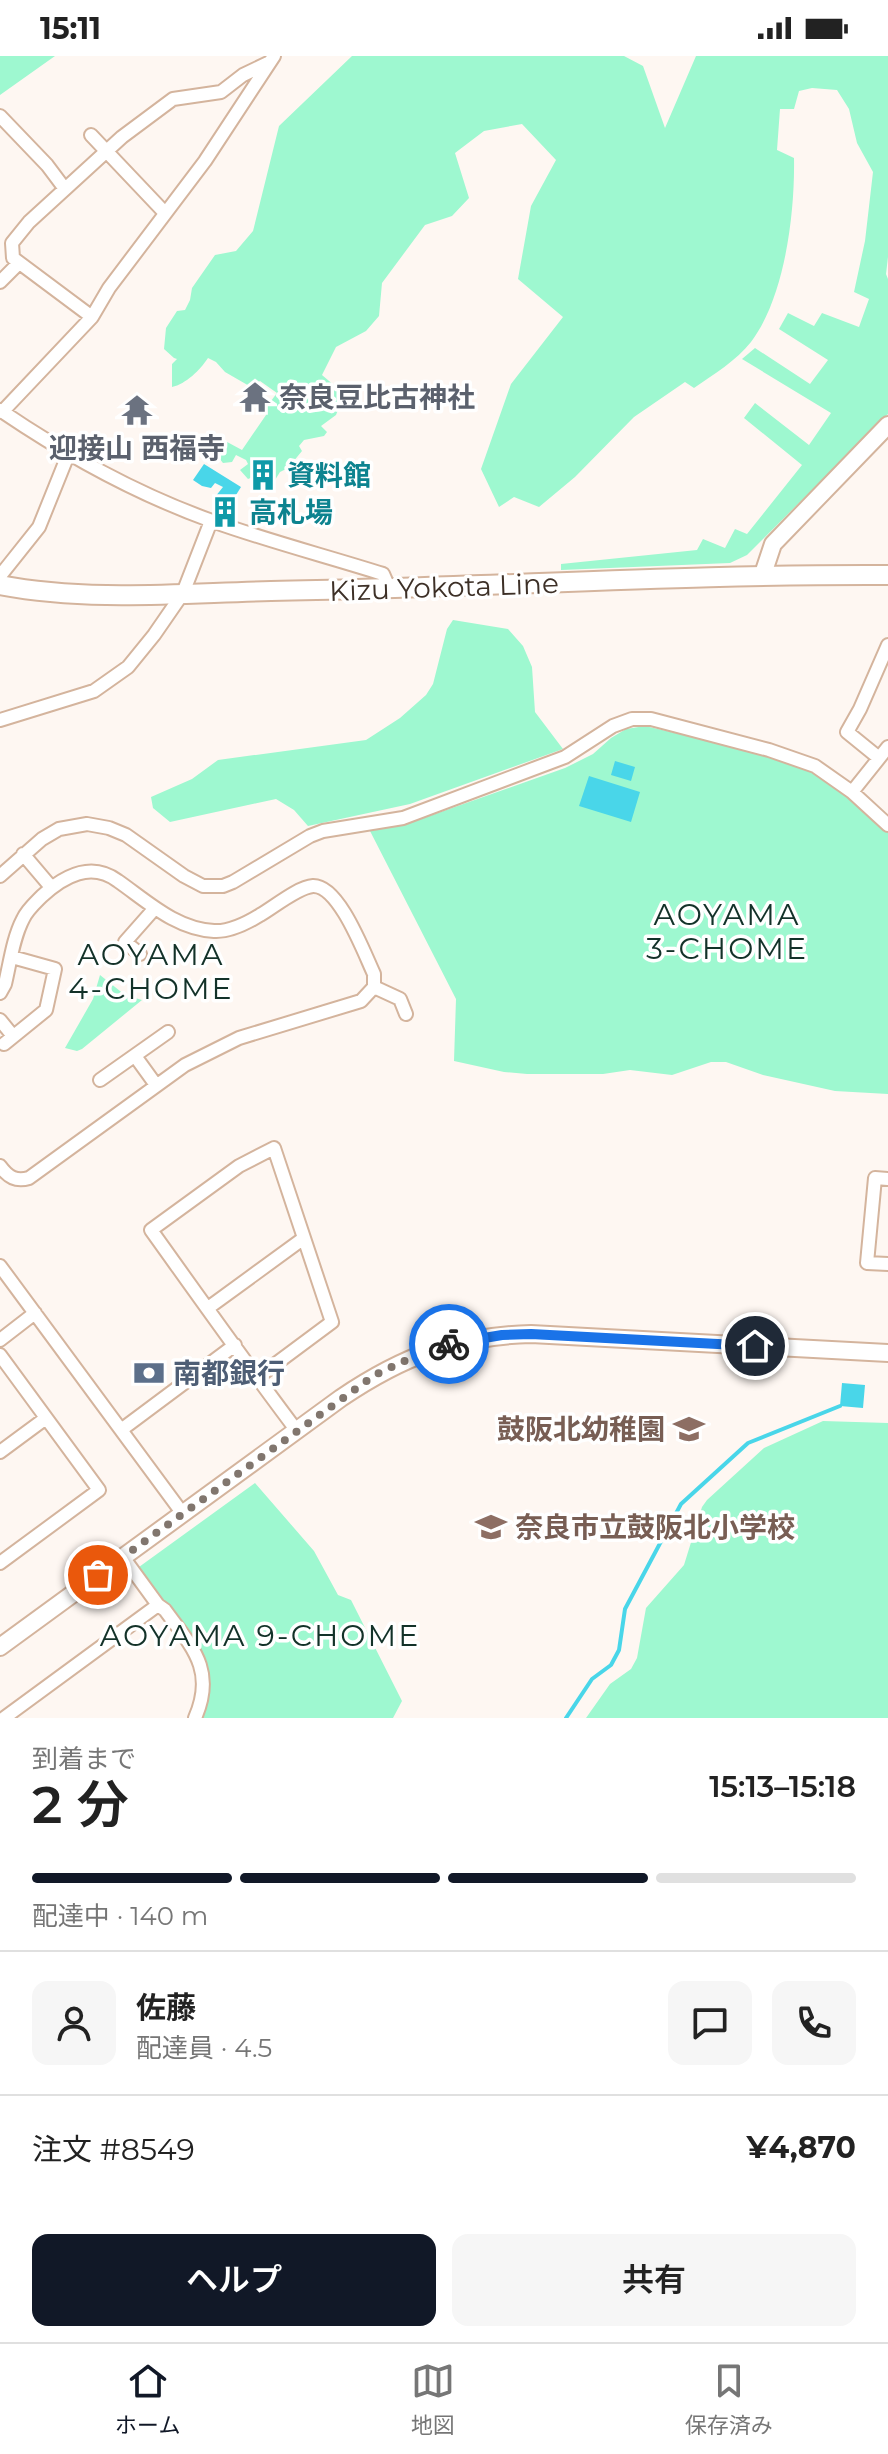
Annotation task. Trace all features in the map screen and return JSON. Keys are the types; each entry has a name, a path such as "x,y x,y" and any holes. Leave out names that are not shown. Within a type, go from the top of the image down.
{"main road":[{"name":"Kizu Yokota Line","path":"0,585 95,596 390,590 763,574 888,575"}],"street":[{"path":"92,317 13,258 12,243 29,222 106,151 173,99 221,92 243,75 273,59"},
{"path":"273,59 205,161 109,288 92,317 1,411 68,455 116,479 211,521 383,574 390,590"},
{"path":"0,116 47,165 65,189"},
{"path":"91,135 165,213"},
{"path":"0,282 19,263"},
{"path":"763,574 773,544 888,425"},
{"path":"0,576 39,527 68,455"},
{"path":"0,720 78,697 112,680 136,657 183,593 211,521"},
{"path":"879,758 847,732 888,645"},
{"path":"0,876 42,839 59,829 87,824 126,835 203,886 223,886 310,836 323,831 403,818 565,757 613,726 632,719 651,719 794,757 830,775 888,825"},
{"path":"852,792 888,747"},
{"path":"23,854 51,887"},
{"path":"0,993 22,920 51,887 83,871 102,872 181,922 215,932 249,922 301,890 314,886 324,889 338,903 374,974 374,987 361,1001 239,1038 185,1065 29,1178 20,1181 0,1166"},
{"path":"140,954 125,942 155,908"},
{"path":"0,1020 9,1040 46,1010 55,969 12,957"},
{"path":"374,987 400,999 406,1014"},
{"path":"100,1080 168,1032"},
{"path":"135,1056 156,1085"},
{"path":"258,1377 332,1322 274,1148 239,1166 151,1230 297,1431"},
{"path":"888,1179 875,1178 867,1263 888,1264"},
{"path":"208,1308 304,1238"},
{"path":"0,1266 183,1514"},
{"path":"0,1340 35,1313"},
{"path":"0,1647 375,1375 451,1343 531,1334 888,1353"},
{"path":"121,1430 235,1345"},
{"path":"0,1355 99,1490 0,1563"},
{"path":"0,1452 46,1418"},
{"path":"123,1557 197,1656 205,1686 195,1718"},
{"path":"4,1718 158,1605"}],"green space":[{"path":"0,56 55,56 0,95"},
{"path":"352,56 624,56 643,66 665,128 696,56 888,56 888,414 747,555 730,563 561,570 561,564 697,550 703,539 725,548 735,529 747,534 802,465 744,418 755,403 809,445 831,413 742,359 755,348 810,384 828,360 779,329 788,313 814,326 822,313 859,327 869,299 854,292 865,241 873,172 857,143 849,109 837,90 812,88 799,91 794,109 780,109 777,150 794,158 790,229 780,279 763,323 751,342 732,361 694,388 685,382 634,417 575,477 539,507 514,497 499,507 481,469 511,384 563,317 518,279 531,206 556,160 522,124 484,131 455,153 469,198 452,216 425,225 382,283 379,316 366,331 336,347 322,375 342,392 343,408 321,426 327,432 324,436 304,440 299,446 302,451 264,491 258,488 270,460 255,468 253,477 248,479 240,470 248,464 246,460 236,455 232,462 223,463 219,458 202,456 198,447 201,440 216,436 242,450 277,393 260,381 251,387 208,358 192,376 172,387 172,364 177,359 164,349 166,328 177,311 185,310 192,288 215,255 236,251 253,231 279,126"},
{"path":"453,620 508,629 523,646 532,667 535,712 563,749 410,804 308,826 294,810 276,799 170,822 153,808 151,797 192,779 218,760 366,740 400,718 426,695 433,684 447,629"},
{"path":"645,726 812,771 888,833 888,1094 835,1091 763,1075 726,1062 711,1062 672,1075 630,1070 603,1074 527,1074 454,1061 456,999 370,831 404,825 565,768 593,754 626,729"},
{"path":"100,975 125,995 142,1000 82,1049 65,1048 93,999"},
{"path":"823,1421 888,1423 888,1718 586,1718 610,1684 631,1669 637,1658 646,1608 684,1565 707,1500 764,1448"},
{"path":"255,1483 314,1551 338,1595 351,1600 402,1701 393,1718 200,1718 207,1704 209,1680 205,1663 193,1641 139,1567"}],"water":[{"path":"204,464 241,487 231,503 215,497 223,487 215,483 211,488 202,486 193,480"},
{"path":"615,761 635,767 631,781 611,775"},
{"path":"589,776 640,792 631,822 579,806"},
{"path":"842,1383 865,1385 863,1408 840,1406"}],"waterway":[{"path":"566,1718 592,1679 611,1665 619,1650 625,1609 681,1504 748,1443 840,1406"}],"way so far":[{"path":"98,1575 375,1375 449,1344"}],"place":[{"name":"奈良豆比古神社","path":"255,397"},
{"name":"迎接山 西福寺","path":"137,410"},
{"name":"資料館","path":"263,475"},
{"name":"高札場","path":"225,512"},
{"name":"南都銀行","path":"149,1373"},
{"name":"鼓阪北幼稚園","path":"689,1429"},
{"name":"奈良市立鼓阪北小学校","path":"491,1527"}],"district":[{"name":"AOYAMA 3-CHOME","path":"727,931"},
{"name":"AOYAMA 4-CHOME","path":"151,971"},
{"name":"AOYAMA 9-CHOME","path":"260,1635"}],"route":[{"path":"449,1344 502,1335 531,1334 755,1346"}]}
